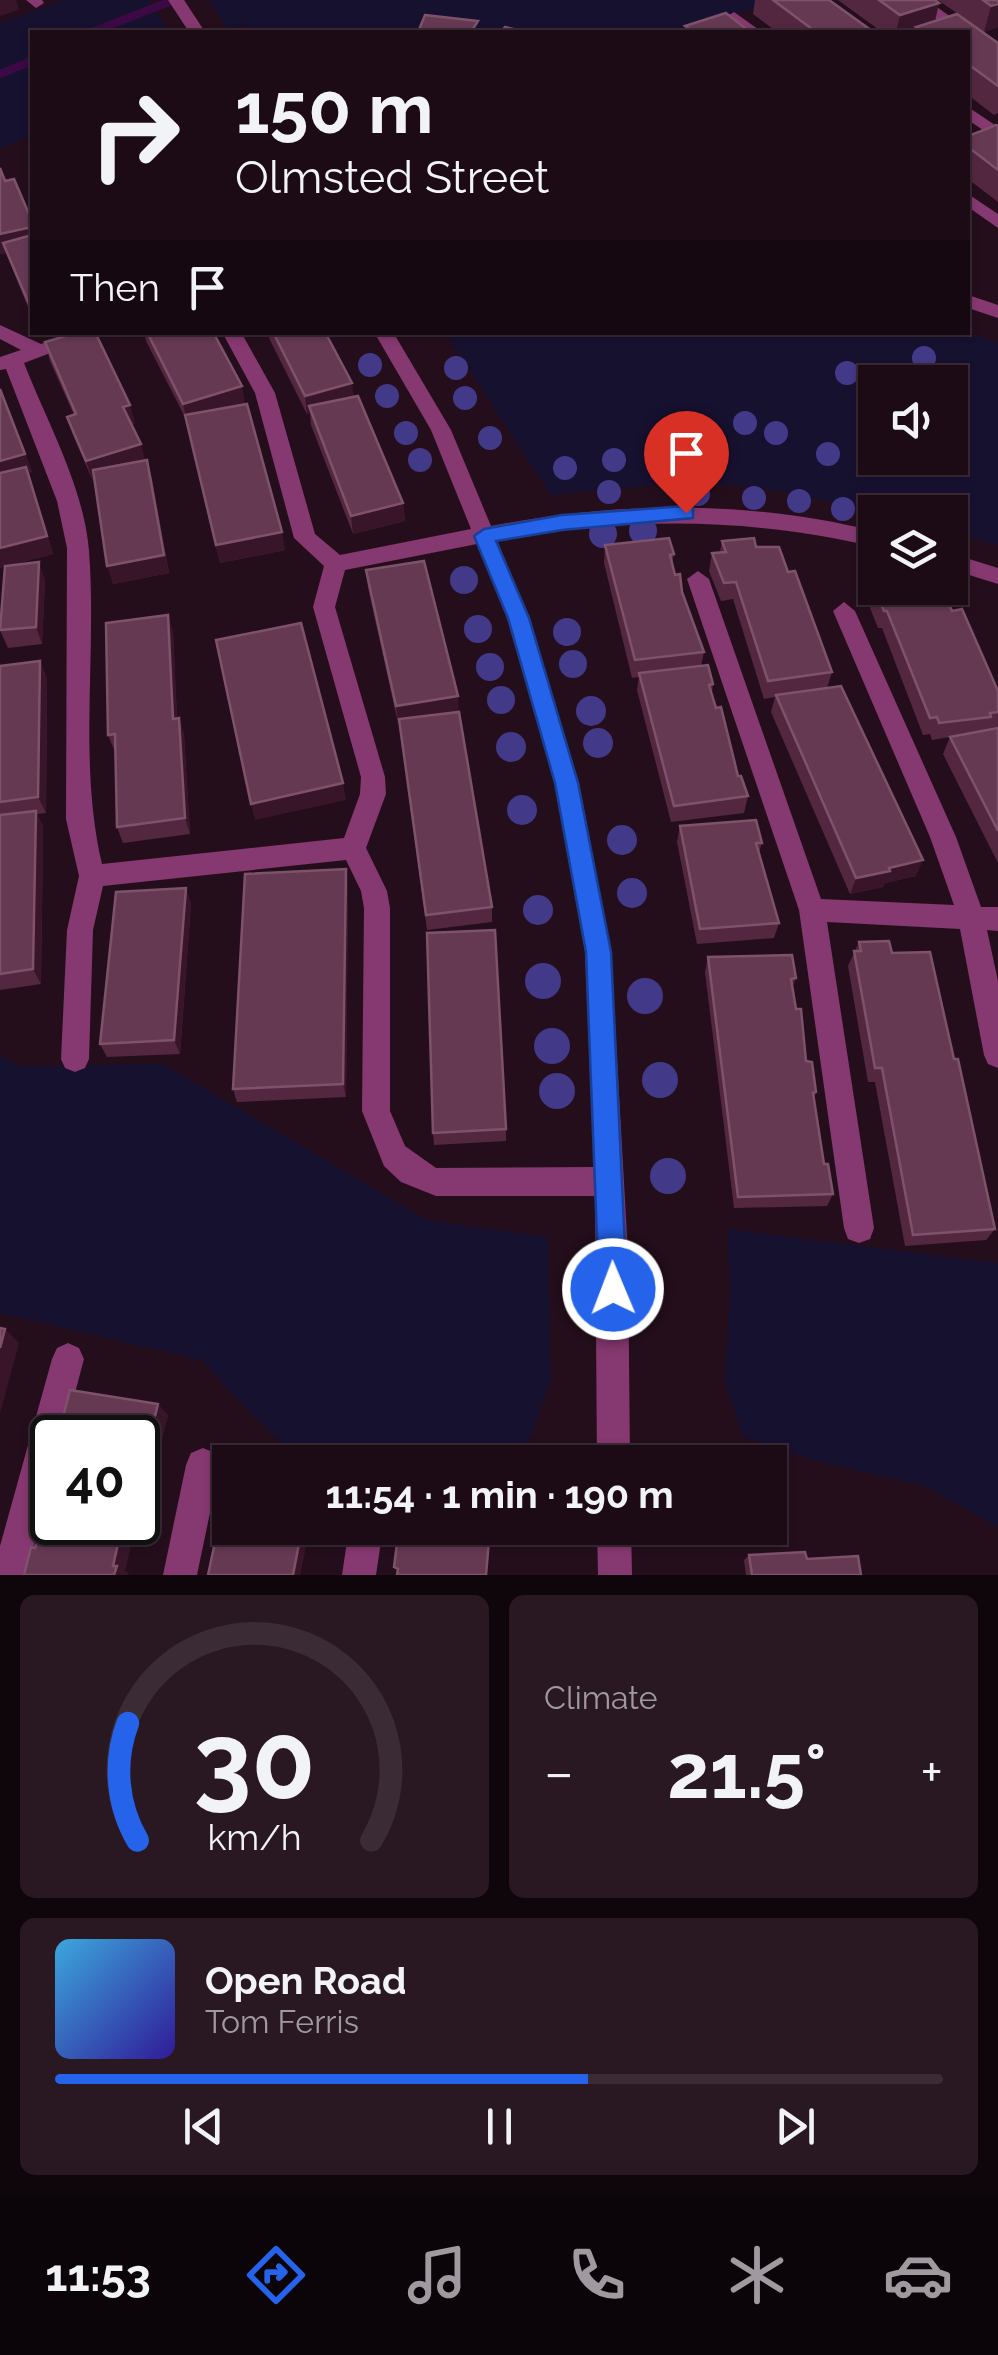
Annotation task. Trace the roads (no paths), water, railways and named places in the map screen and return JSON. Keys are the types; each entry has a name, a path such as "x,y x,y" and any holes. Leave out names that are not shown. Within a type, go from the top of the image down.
{"street":[{"path":"176,0 195,30"},
{"path":"917,0 960,30"},
{"path":"734,17 751,30"},
{"path":"970,37 983,46"},
{"path":"970,113 997,132"},
{"path":"970,140 997,132"},
{"path":"970,202 998,224"},
{"path":"970,302 998,312"},
{"path":"0,331 37,350"},
{"path":"75,1060 80,930 92,876 79,818 78,548 68,501 6,361 87,335"},
{"path":"234,335 264,394 305,538 336,564"},
{"path":"384,335 440,430 518,618 567,783 598,952 610,1181 614,1445"},
{"path":"336,564 562,522 686,513 776,519 858,536"},
{"path":"336,564 324,607 373,777 372,794 353,848 374,892 376,908 376,1111 382,1139 396,1160 414,1176 436,1182 610,1181"},
{"path":"968,567 998,576"},
{"path":"698,579 812,910 859,1228"},
{"path":"844,611 865,668 957,871 985,919 998,1055"},
{"path":"92,876 353,848"},
{"path":"812,910 985,919"},
{"path":"9,1575 68,1359"},
{"path":"180,1575 202,1465"},
{"path":"359,1575 363,1545"},
{"path":"614,1545 615,1575"}],"waterway":[{"path":"97,30 174,0"},
{"path":"0,74 30,62"}]}
